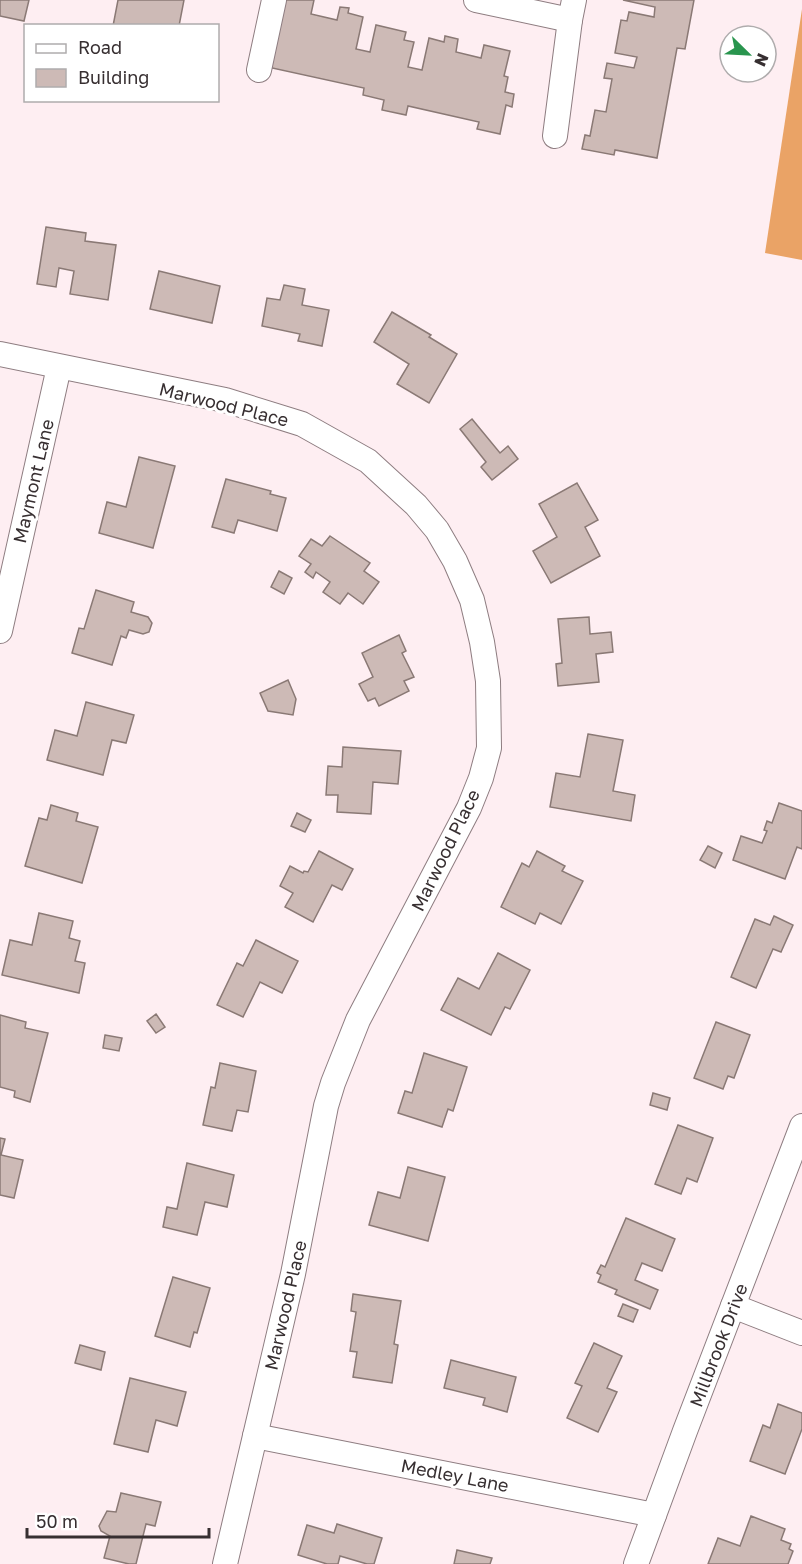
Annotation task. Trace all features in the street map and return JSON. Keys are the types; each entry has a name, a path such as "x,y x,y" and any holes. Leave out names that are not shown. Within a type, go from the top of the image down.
{"street":[{"path":"259,70 274,0"},
{"path":"476,0 572,10 555,136"},
{"name":"Marwood Place","path":"0,354 225,400 302,424 368,461 416,505 437,530 455,561 472,600 482,642 488,681 489,748 481,778 451,844 358,1020 333,1083 326,1106 293,1274 225,1564"},
{"name":"Maymont Lane","path":"0,631 59,367"},
{"name":"Millbrook Drive","path":"636,1564 802,1126"},
{"path":"734,1306 802,1333"},
{"name":"Medley Lane","path":"255,1436 654,1515"}],"shaded area":[{"path":"802,9 802,260 765,253"}],"building":[{"path":"0,0 29,0 24,21 0,16"},
{"path":"118,0 184,0 179,24 113,24"},
{"path":"284,0 314,0 311,14 337,20 340,7 349,8 348,13 363,17 356,49 370,52 376,25 406,32 404,40 414,42 408,67 422,70 429,38 444,42 445,36 458,39 456,52 481,58 484,45 510,51 504,76 508,77 505,92 514,94 512,107 506,105 500,134 477,129 479,122 408,106 406,115 382,110 384,100 363,95 364,88 263,66"},
{"path":"623,0 694,0 685,49 677,48 657,158 615,150 614,155 582,149 585,135 590,136 595,110 606,112 612,79 604,78 607,63 634,68 637,57 615,53 621,20 627,21 629,12 654,17 655,7"},
{"path":"46,227 86,233 85,241 116,245 108,300 70,294 74,271 59,268 56,287 37,284"},
{"path":"159,271 220,286 212,323 150,309"},
{"path":"284,285 305,289 302,305 329,310 322,346 298,341 300,334 262,326 267,298 280,300"},
{"path":"392,312 431,335 429,337 457,354 429,403 397,384 409,364 374,342"},
{"path":"472,419 500,453 508,446 518,459 492,480 481,467 486,462 460,429"},
{"path":"139,457 175,466 153,548 99,533 107,502 126,507"},
{"path":"226,479 271,491 270,494 286,498 277,531 238,520 234,533 212,527"},
{"path":"577,483 598,520 585,527 600,556 551,583 533,551 557,537 539,504"},
{"path":"330,536 370,563 364,571 379,582 363,604 348,593 340,604 323,592 330,582 316,572 313,578 305,572 311,564 299,556 311,539 322,546"},
{"path":"279,571 292,578 284,594 271,587"},
{"path":"96,590 134,602 131,612 148,617 152,623 149,632 143,634 129,630 126,638 121,636 112,665 72,653 79,628 84,629"},
{"path":"589,617 590,634 611,632 613,652 596,654 599,682 558,686 556,664 562,663 558,619"},
{"path":"399,635 406,651 402,653 414,677 404,681 409,691 379,706 375,698 368,701 359,684 373,677 362,653"},
{"path":"288,680 296,699 293,715 268,711 260,693"},
{"path":"86,702 134,715 126,743 112,740 103,775 47,760 55,730 77,736"},
{"path":"588,734 623,740 613,791 635,795 631,821 550,807 556,773 580,777"},
{"path":"343,747 401,751 398,784 373,782 371,814 337,812 338,795 326,795 328,766 342,767"},
{"path":"779,803 802,811 802,849 797,847 785,879 733,860 741,836 762,843 767,831 764,830 767,821 772,823"},
{"path":"51,805 78,813 76,821 98,827 82,883 25,866 39,818 47,820"},
{"path":"297,813 311,820 305,832 291,826"},
{"path":"708,846 722,853 715,868 700,860"},
{"path":"319,851 353,869 342,890 332,885 313,922 285,907 293,893 280,886 290,866 303,873 308,872"},
{"path":"537,851 565,866 562,871 583,881 561,924 540,913 535,924 501,907 522,863 529,867"},
{"path":"39,913 73,921 69,938 80,941 75,961 85,963 79,993 2,975 10,940 32,945"},
{"path":"774,916 793,925 781,952 773,949 756,988 731,977 755,919 770,925"},
{"path":"256,940 298,961 282,993 260,982 243,1017 217,1005 237,963 243,966"},
{"path":"498,953 530,970 510,1009 505,1007 491,1035 441,1010 458,978 479,989"},
{"path":"156,1014 165,1027 156,1033 147,1021"},
{"path":"0,1015 26,1022 25,1028 48,1033 30,1102 14,1097 15,1091 0,1087"},
{"path":"716,1022 750,1035 734,1078 728,1076 723,1089 694,1078"},
{"path":"105,1035 122,1038 119,1051 103,1048"},
{"path":"424,1053 467,1067 453,1111 448,1109 442,1127 398,1113 405,1091 412,1093"},
{"path":"220,1063 256,1071 248,1112 237,1110 232,1131 203,1125 211,1087 215,1088"},
{"path":"653,1093 670,1098 667,1110 650,1105"},
{"path":"678,1125 713,1138 697,1182 687,1178 681,1194 655,1184"},
{"path":"0,1138 5,1139 1,1155 23,1160 14,1198 0,1195"},
{"path":"187,1163 234,1175 227,1207 205,1202 197,1235 163,1227 167,1207 177,1209"},
{"path":"408,1167 445,1177 428,1241 369,1225 378,1192 400,1198"},
{"path":"626,1218 675,1239 662,1271 642,1263 635,1280 658,1290 650,1309 615,1294 617,1290 598,1282 601,1275 597,1273 601,1265 605,1267"},
{"path":"173,1277 210,1288 197,1333 194,1332 190,1347 155,1336"},
{"path":"353,1294 401,1301 394,1344 398,1345 392,1383 353,1377 357,1352 350,1351 356,1312 351,1311"},
{"path":"623,1304 638,1310 633,1322 618,1316"},
{"path":"594,1343 622,1356 607,1388 617,1392 598,1432 567,1418 582,1386 575,1383"},
{"path":"80,1345 105,1352 101,1370 75,1363"},
{"path":"451,1360 516,1377 507,1412 483,1405 485,1398 444,1388"},
{"path":"130,1378 186,1392 177,1426 156,1420 148,1452 114,1444"},
{"path":"778,1404 802,1413 802,1429 785,1474 750,1461 763,1425 770,1428"},
{"path":"121,1493 161,1502 155,1526 146,1524 136,1564 104,1558 110,1536 101,1531 99,1526 107,1511 116,1512"},
{"path":"751,1516 785,1529 781,1540 791,1544 789,1549 793,1551 788,1564 708,1564 718,1538 740,1546"},
{"path":"337,1524 382,1538 374,1564 340,1556 338,1564 327,1564 298,1555 307,1525 334,1533"},
{"path":"457,1550 492,1558 490,1564 454,1564"}]}
